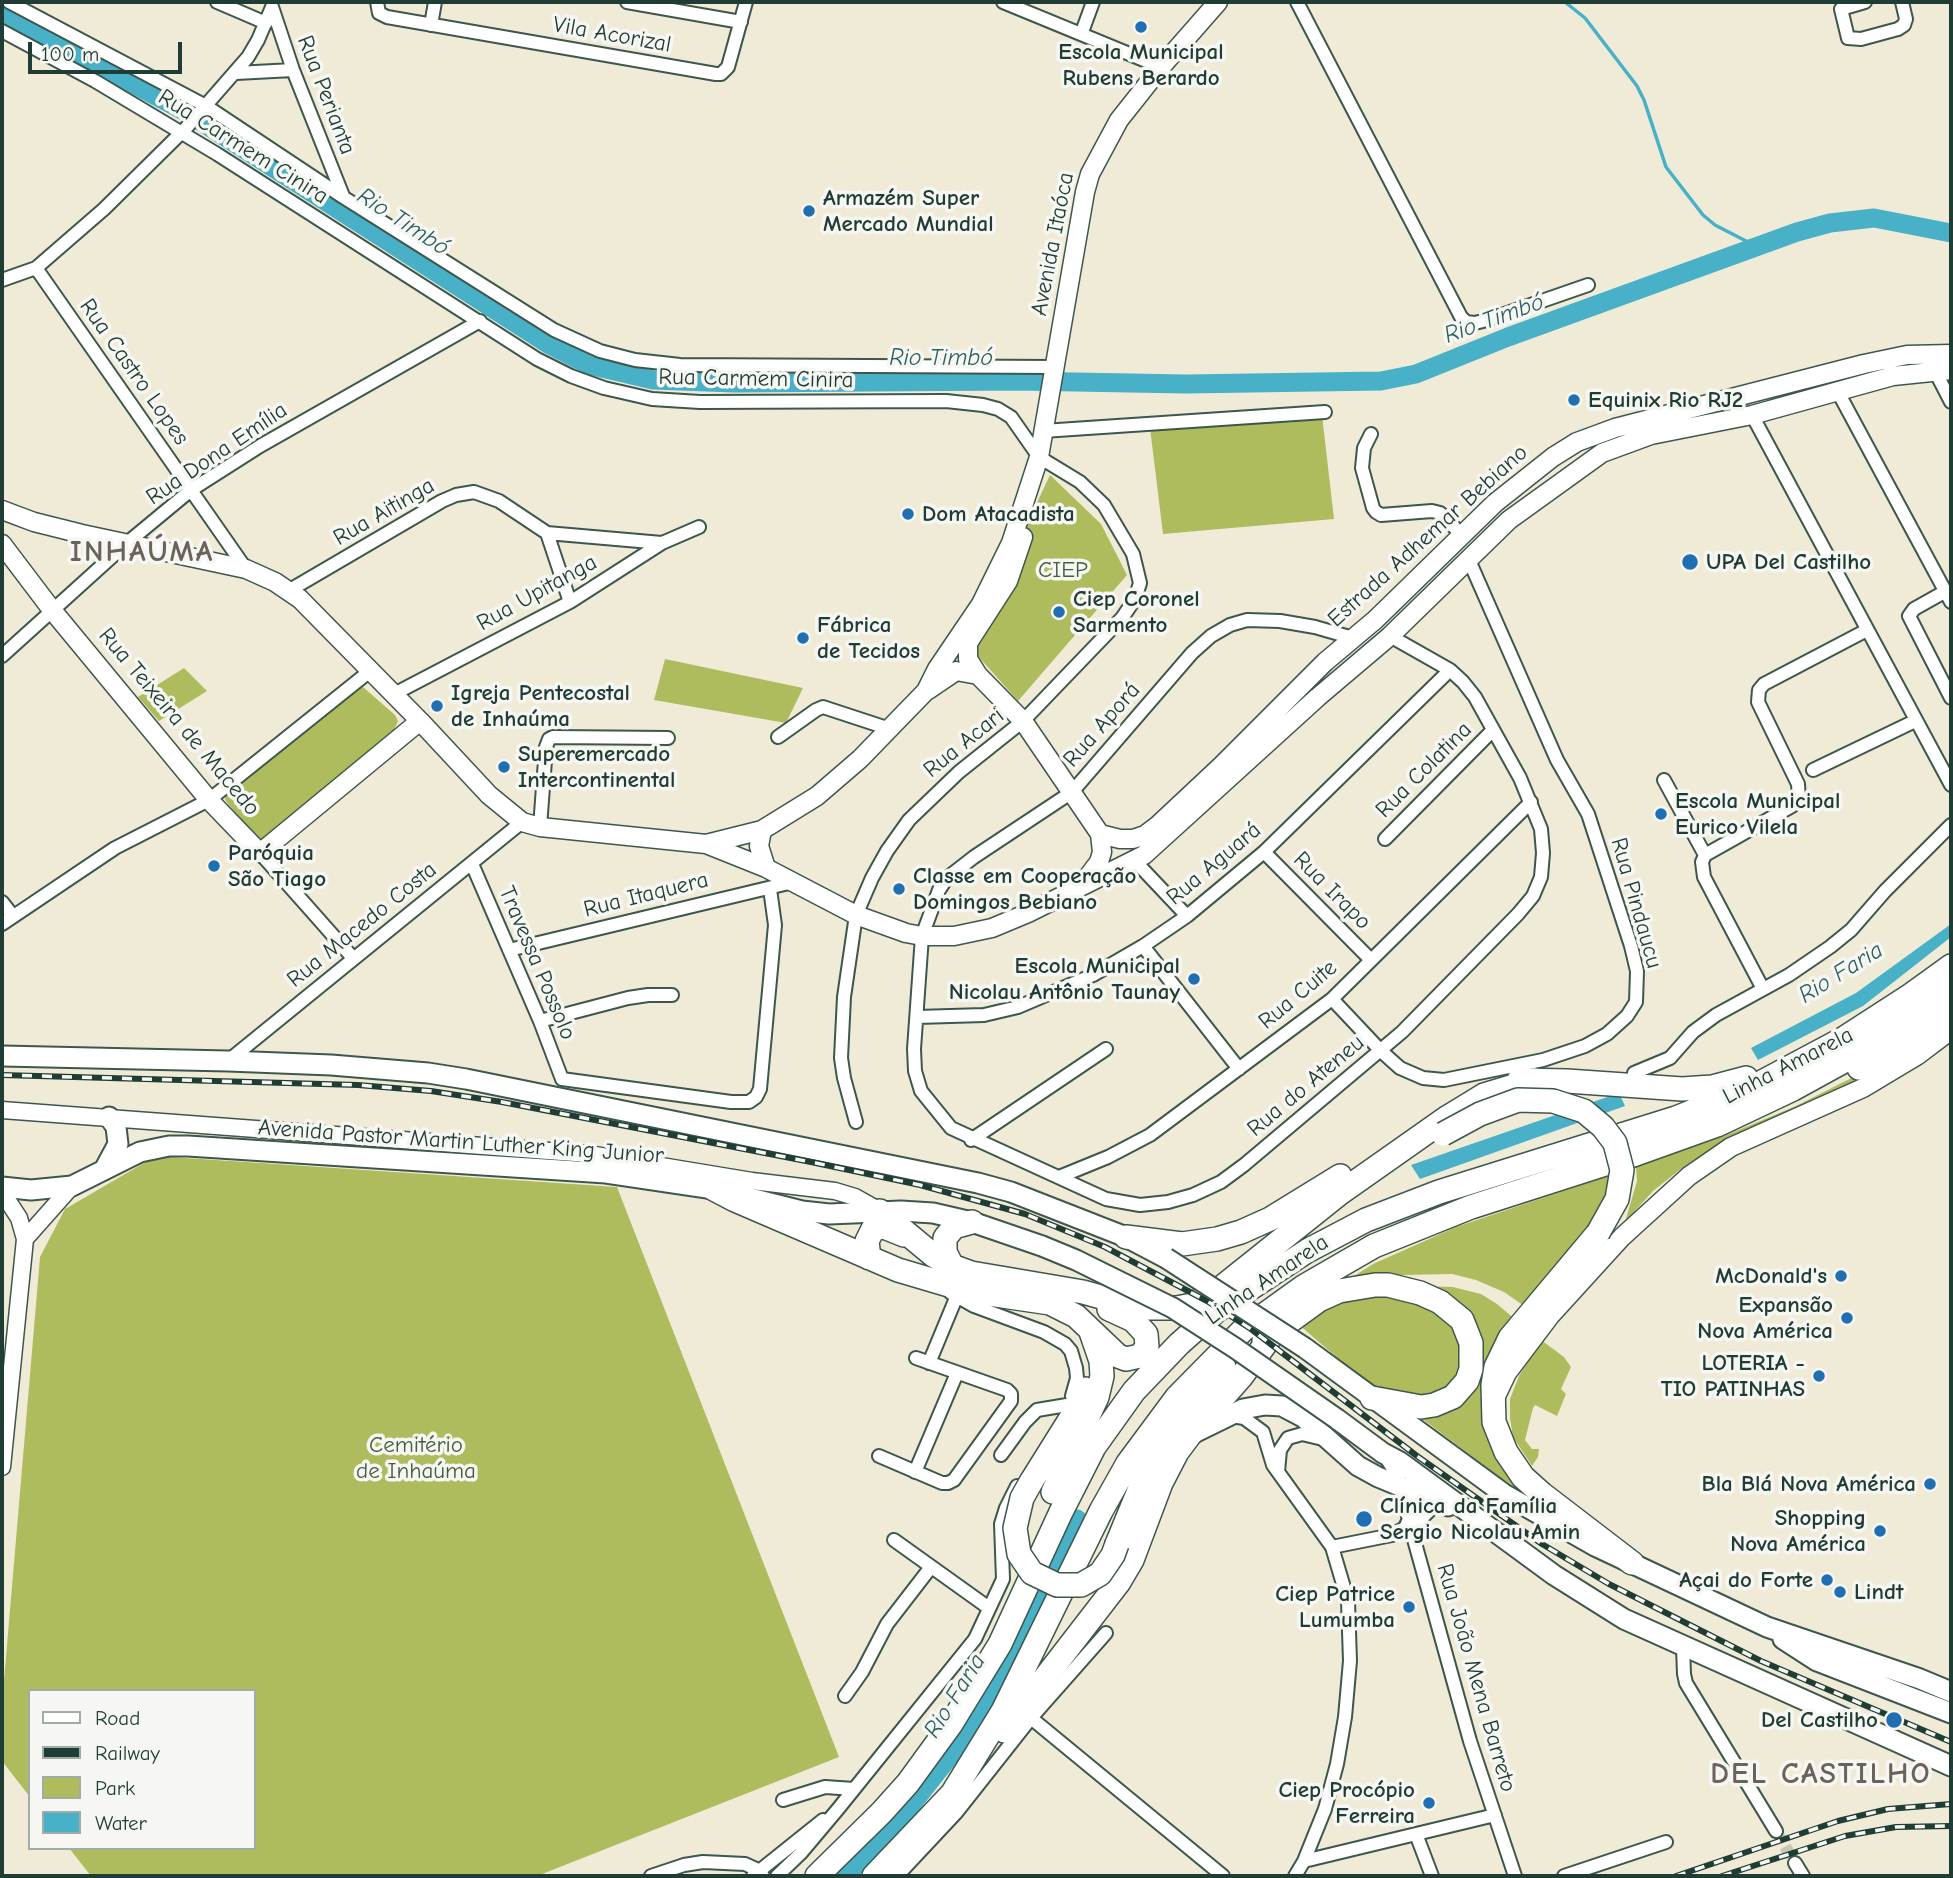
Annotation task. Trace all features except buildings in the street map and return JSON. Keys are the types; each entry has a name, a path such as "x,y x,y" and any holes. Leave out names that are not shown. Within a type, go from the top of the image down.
{"highway":[{"name":"Linha Amarela","path":"817,1876 881,1812 931,1754 1000,1644 1078,1476 1111,1422 1152,1370 1216,1311 1307,1251 1367,1220 1439,1192 1676,1118 1724,1100 1852,1034 1951,966"},
{"name":"Linha Amarela","path":"874,1876 952,1794 1008,1701 1101,1511 1128,1463 1177,1397 1243,1330 1303,1287 1374,1246 1471,1207 1717,1125 1793,1089 1866,1049 1951,992"},
{"path":"1793,1089 1844,1075 1867,1065 1914,1040 1951,1015"},
{"path":"1126,1237 1182,1244 1217,1240 1241,1232 1289,1208 1463,1095 1494,1082 1578,1081 1682,1089 1712,1087 1793,1066"},
{"path":"950,1283 989,1277 1083,1292 1140,1308 1159,1310 1192,1305 1221,1288 1340,1193 1448,1117 1484,1095 1534,1080"},
{"path":"1216,1311 1244,1281 1277,1254 1365,1187 1443,1134 1480,1114 1518,1100 1553,1101 1584,1111 1604,1127 1615,1143 1622,1170 1617,1199 1598,1233 1510,1338 1496,1367 1494,1422 1506,1452 1523,1477 1632,1563"},
{"path":"714,1189 869,1258 1033,1311 1067,1328 1079,1338 1089,1366 1083,1396 1022,1498 1015,1528 1019,1554 1032,1573 1057,1585 1081,1585 1100,1574 1113,1555 1147,1471 1195,1413 1275,1331 1319,1300 1339,1291 1375,1285 1396,1286 1420,1293 1454,1311 1467,1329 1473,1356 1471,1369 1461,1389 1442,1403 1421,1407 1372,1398"},
{"path":"880,1211 910,1238 950,1283"},
{"path":"950,1283 945,1238 954,1227 972,1222"},
{"path":"869,1258 866,1241 873,1228 889,1228 910,1238"},
{"path":"993,1296 1033,1298 1050,1303 1076,1316 1118,1356 1126,1359 1140,1356 1146,1347 1146,1334 1133,1320 1046,1286"},
{"path":"1022,1597 1032,1546 1097,1396 1102,1376 1098,1347 1088,1326"},
{"path":"952,1794 1005,1731 1119,1582 1132,1560 1182,1432 1230,1358 1243,1330"}],"main road":[{"name":"Avenida Itaóca","path":"706,844 762,830 817,796 890,729 926,691 937,669 981,604 1001,567 1039,457 1090,174 1119,120 1211,4"},
{"name":"Estrada Adhemar Bebiano","path":"1080,887 1100,862 1100,834 1133,839 1145,835 1157,826 1325,662 1375,620 1461,534 1553,457 1592,435 1720,400 1907,355 1951,354"},
{"name":"Estrada Adhemar Bebiano","path":"2,510 34,522 246,569 289,590 421,721 489,795 522,822 540,827 706,844 766,868 856,915 922,936 954,936 992,928 1028,914 1135,861 1169,834 1318,697 1390,636 1510,520 1591,459 1651,435 1752,415 1893,376 1943,370"},
{"path":"1720,400 1752,415 1780,386"},
{"path":"1535,471 1550,489"},
{"name":"Avenida Itaóca","path":"978,675 968,659 968,643 1016,564 1029,511 1028,493"},
{"path":"4,547 15,533 34,522"},
{"name":"Rua Teixeira de Macedo","path":"4,547 52,610 209,800 260,853"},
{"path":"1375,620 1373,626 1376,632 1382,637 1390,636"},
{"path":"926,691 956,671 978,675 1023,722 1100,834"},
{"path":"260,853 421,721"},
{"path":"762,830 759,846 766,868"},
{"name":"Linha Amarela","path":"1493,1403 1507,1373 1550,1316 1622,1237 1689,1176 1731,1147 1863,1088 1918,1055 1951,1030"},
{"name":"Avenida Pastor Martin Luther King Junior","path":"2,1056 228,1061 370,1068 479,1081 944,1174 1011,1192 1126,1237 1166,1258 1305,1348 1504,1494 1595,1546 1767,1628 1818,1661 1951,1713"},
{"path":"104,1171 118,1144 116,1127 109,1117"},
{"name":"Avenida Pastor Martin Luther King Junior","path":"2,1190 72,1186 140,1152 169,1146 606,1173 714,1189 802,1211 829,1214 925,1212 972,1222 1076,1260 1172,1308 1235,1348 1400,1462 1545,1568 1624,1619 1951,1766"},
{"path":"1182,1432 1254,1406 1282,1406 1303,1417 1358,1466 1484,1522"},
{"path":"1410,1525 1429,1506 1440,1503"},
{"name":"Avenida Pastor Martin Luther King Junior","path":"1767,1628 1951,1692"}],"street":[{"name":"Rua Carmem Cinira","path":"9,2 204,109 554,330 617,356 656,364 1053,379"},
{"path":"218,2 266,23"},
{"path":"431,24 435,2"},
{"path":"627,2 741,22"},
{"name":"Vila Acorizal","path":"378,7 387,16 721,74 727,67 746,2"},
{"path":"1003,2 1161,67"},
{"path":"1082,33 1093,2"},
{"path":"1297,2 1461,317 1475,323 1487,320 1588,285"},
{"path":"1865,2 1841,9 1842,23 1848,38 1861,38 1898,29 1906,23 1902,2"},
{"path":"2,280 36,268 104,209 204,109 236,73 258,40 272,5"},
{"name":"Rua Perianta","path":"272,5 293,70 343,197"},
{"name":"Rua Carmem Cinira","path":"2,32 183,130 537,359 571,376 604,388 652,399 700,402 946,401 984,405 1011,417 1039,457"},
{"path":"236,73 293,70"},
{"name":"Rua Castro Lopes","path":"36,268 246,569"},
{"name":"Rua Dona Emília","path":"2,656 127,543 191,490 260,446 481,321"},
{"path":"1943,370 1951,402"},
{"path":"1839,392 1948,596 1914,609 1909,616 1951,698"},
{"path":"1043,431 1325,412"},
{"path":"1752,415 1951,785"},
{"path":"1371,434 1364,448 1362,468 1376,512 1381,515 1440,513 1461,534"},
{"name":"Rua Acari","path":"856,1122 841,1058 844,997 856,915 872,878 909,820 959,772 1023,722 1122,618 1135,598 1140,583 1133,554 1104,505 1080,482 1039,457"},
{"name":"Rua Aitinga","path":"289,590 456,495 474,492 487,495 547,533 662,543"},
{"name":"Rua Upitanga","path":"394,694 570,602 662,543 699,527"},
{"path":"547,533 570,602"},
{"name":"Rua Pindaucu","path":"1332,999 1400,1068 1423,1078 1444,1080 1543,1059 1585,1046 1607,1034 1627,1016 1636,1002 1637,971 1631,946 1588,814 1557,760 1468,558"},
{"name":"Rua Aporá","path":"922,936 939,890 947,878 1072,792 1192,653 1211,636 1230,625 1247,620 1315,626 1353,638"},
{"path":"1705,855 1800,800 1798,784 1758,702 1759,690 1765,684 1867,629"},
{"name":"Rua do Ateneu","path":"922,936 914,1049 915,1071 921,1091 936,1113 951,1128 1106,1199 1140,1205 1168,1202 1193,1195 1221,1182 1381,1051 1437,998 1518,914 1533,896 1541,877 1541,830 1531,802 1475,697 1450,670 1390,636"},
{"path":"2,902 7,920 115,848 209,800 370,670"},
{"name":"Rua Aguará","path":"917,1017 984,1015 1018,1007 1093,975 1143,946 1187,916 1264,852 1450,670"},
{"path":"778,737 823,707 890,729"},
{"path":"1813,770 1915,721"},
{"name":"Rua Colatina","path":"1385,839 1492,731"},
{"path":"540,827 546,747 549,739 667,738"},
{"path":"1664,780 1705,855 1701,869 1704,877 1763,989"},
{"name":"Rua Cuite","path":"1059,1177 1141,1141 1332,999 1531,802"},
{"name":"Rua Macedo Costa","path":"228,1061 522,822"},
{"path":"1634,1073 1670,1058 1693,1032 1716,1015 1807,965 1851,930 1885,891 1951,825"},
{"name":"Rua Irapo","path":"1264,852 1370,960"},
{"name":"Rua Teixeira de Macedo","path":"260,853 352,958"},
{"path":"1135,861 1187,916"},
{"name":"Travessa Possolo","path":"472,864 540,1021 562,1079 731,1102 749,1102 756,1097 762,1076 775,925 764,890"},
{"path":"764,890 766,868"},
{"name":"Rua Itaquera","path":"509,950 793,882"},
{"path":"1143,946 1239,1069"},
{"path":"540,1021 628,998 672,995"},
{"path":"971,1139 1106,1049"},
{"path":"2,1110 589,1154 752,1181 835,1191 855,1197 880,1211"},
{"path":"25,1239 72,1186"},
{"path":"2,1190 19,1218 25,1239 2,1466"},
{"path":"777,1876 802,1853 975,1639 1003,1579 1001,1524 1006,1508 1067,1405 1077,1378 1074,1360 1065,1344 950,1283 929,1363"},
{"path":"878,1457 942,1483 954,1480 1011,1401 1007,1390 916,1358"},
{"path":"915,1472 957,1373"},
{"path":"1001,1455 1037,1410 1067,1405"},
{"path":"1229,1415 1244,1418 1263,1432 1270,1458 1278,1472 1332,1547 1348,1601 1349,1675 1337,1763 1325,1808 1304,1861 1295,1876"},
{"path":"1278,1472 1280,1450 1288,1438 1302,1434 1327,1440"},
{"name":"Rua João Mena Barreto","path":"1383,1452 1401,1487 1470,1741 1515,1876"},
{"path":"1332,1547 1392,1535 1410,1525"},
{"path":"894,1540 989,1608"},
{"path":"845,1696 862,1672 887,1624 930,1567"},
{"path":"897,1876 956,1813 1031,1718 1106,1633"},
{"path":"1683,1647 1686,1683 1776,1831"},
{"path":"1031,1718 1223,1876"},
{"path":"783,1800 825,1787 854,1789"},
{"path":"650,1876 703,1862 745,1864 758,1874 838,1809"},
{"path":"1304,1861 1495,1815"},
{"path":"1416,1834 1432,1876"},
{"path":"1564,1876 1666,1842"},
{"path":"1795,1863 1803,1876"}],"green space":[{"path":"1322,415 1334,519 1163,534 1150,428"},
{"name":"CIEP","path":"1050,475 1101,524 1127,575 1018,701 969,646"},
{"path":"665,659 803,688 786,723 654,700"},
{"path":"184,668 207,691 159,721 138,697"},
{"path":"363,687 395,715 398,721 394,730 266,839 258,839 228,804 225,799 227,792 356,689"},
{"path":"1893,1057 1893,1062 1838,1090 1716,1146 1653,1191 1625,1222 1637,1181 1636,1167 1724,1136 1796,1106"},
{"name":"Cemitério de Inhaúma","path":"156,1156 617,1187 839,1757 537,1876 91,1876 71,1850 256,1850 256,1689 28,1689 28,1794 2,1761 2,1704 40,1257 65,1209"},
{"path":"1617,1173 1615,1194 1527,1308 1504,1292 1476,1280 1452,1274 1402,1275 1340,1285 1373,1264 1456,1227"},
{"path":"1419,1286 1453,1287 1481,1294 1517,1321 1485,1412 1556,1514 1498,1476 1416,1414 1430,1414 1481,1354"},
{"path":"1404,1294 1458,1325 1465,1370 1442,1398 1387,1394 1362,1379 1298,1324 1337,1299"},
{"path":"1541,1340 1564,1357 1571,1367 1561,1389 1566,1394 1557,1416 1535,1405 1533,1408 1525,1440 1532,1449 1539,1449 1538,1457 1532,1466 1513,1437 1510,1399 1519,1376"}],"water":[{"path":"1951,924 1951,937 1863,1006 1758,1060 1751,1048 1856,993"},
{"path":"1619,1093 1625,1106 1420,1179 1411,1165"}],"waterway":[{"path":"1565,2 1585,18 1637,86 1666,167 1703,215 1715,225 1746,241 1766,244"},
{"name":"Rio Timbó","path":"2,14 186,112 548,344 589,365 653,380 734,383 1019,381 1186,384 1381,381 1416,374 1508,337 1797,232 1830,223 1874,218 1951,233"},
{"name":"Rio Faria","path":"843,1876 911,1805 949,1757 982,1707 1077,1519"}],"tunnel":[{"path":"1776,1831 1795,1863"}],"railway":[{"path":"2,1075 358,1085 431,1091 502,1102 811,1162 920,1185 1025,1214 1105,1247 1207,1301 1251,1329 1417,1456 1542,1544 1609,1584 1761,1661 1951,1742"},
{"path":"1676,1876 1838,1821 1888,1809 1951,1804"},
{"path":"1722,1876 1845,1836 1896,1827 1951,1826"}],"place":[{"name":"Escola Municipal Rubens Berardo","path":"1141,27"},
{"name":"Armazém Super Mercado Mundial","path":"809,211"},
{"name":"Equinix Rio RJ2","path":"1574,400"},
{"name":"Dom Atacadista","path":"908,514"},
{"name":"UPA Del Castilho","path":"1690,562"},
{"name":"Ciep Coronel Sarmento","path":"1059,612"},
{"name":"Fábrica de Tecidos","path":"803,638"},
{"name":"Igreja Pentecostal de Inhaúma","path":"437,706"},
{"name":"Superemercado Intercontinental","path":"504,767"},
{"name":"Escola Municipal Eurico Vilela","path":"1661,814"},
{"name":"Paróquia São Tiago","path":"214,866"},
{"name":"Classe em Cooperação Domingos Bebiano","path":"899,889"},
{"name":"Escola Municipal Nicolau Antônio Taunay","path":"1194,979"},
{"name":"McDonald's","path":"1841,1276"},
{"name":"Expansão Nova América","path":"1847,1318"},
{"name":"LOTERIA - TIO PATINHAS","path":"1819,1376"},
{"name":"Bla Blá Nova América","path":"1930,1484"},
{"name":"Clínica da Família Sergio Nicolau Amin","path":"1364,1519"},
{"name":"Shopping Nova América","path":"1880,1531"},
{"name":"Açai do Forte","path":"1827,1580"},
{"name":"Lindt","path":"1840,1592"},
{"name":"Ciep Patrice Lumumba","path":"1409,1607"},
{"name":"Del Castilho","path":"1894,1720"},
{"name":"Ciep Procópio Ferreira","path":"1429,1803"}],"district":[{"name":"INHAÚMA","path":"142,553"},
{"name":"DEL CASTILHO","path":"1821,1775"}]}
